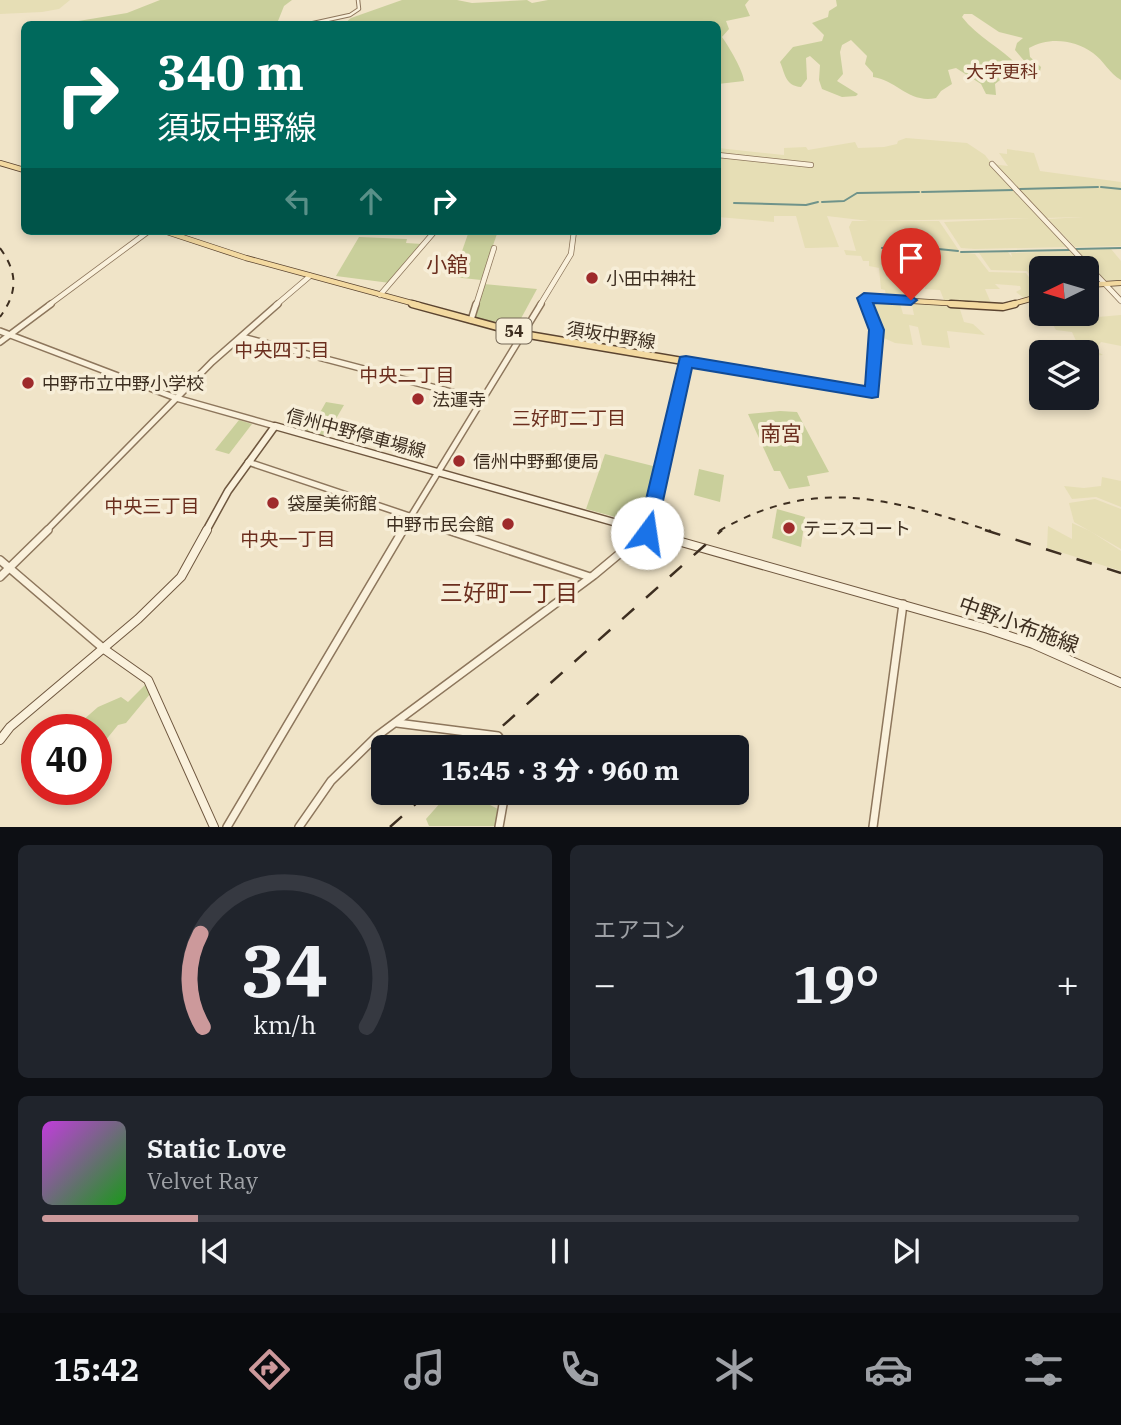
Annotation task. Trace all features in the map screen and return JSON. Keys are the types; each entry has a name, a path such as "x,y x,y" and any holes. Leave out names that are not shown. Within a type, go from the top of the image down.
{"main road":[{"path":"0,163 21,169"},
{"name":"須坂中野線","path":"179,235 310,276 523,334 872,393 876,330 864,298 999,307 1029,300"},
{"path":"1099,284 1121,282"},
{"name":"信州中野停車場線","path":"0,740 10,727 104,649 181,578 228,491 275,426 903,604"},
{"name":"中野小布施線","path":"903,604 1033,644 1121,683"},
{"path":"104,649 148,680 214,827"}],"street":[{"path":"322,21 353,14 359,9 358,0"},
{"path":"721,155 811,165"},
{"path":"992,164 1121,301"},
{"path":"0,342 144,235"},
{"path":"380,295 432,235"},
{"path":"227,827 571,254 574,235"},
{"path":"471,320 494,248"},
{"path":"0,577 104,475 212,362 310,276"},
{"path":"0,331 176,398 275,426"},
{"path":"242,337 482,400"},
{"path":"299,827 331,780 377,736 647,533 686,361"},
{"path":"248,462 590,577"},
{"path":"0,560 104,649"},
{"path":"873,827 903,604"},
{"path":"397,723 490,735"},
{"path":"499,827 503,805"}],"shaded area":[{"path":"0,0 70,0 59,9 0,14"},
{"path":"906,138 967,143 985,155 992,164 1008,166 999,153 1007,154 1007,149 1034,153 1040,171 1121,182 1121,246 1075,247 1048,219 1083,217 1043,218 1069,247 975,249 961,248 944,222 1032,218 869,221 827,216 839,247 805,248 796,216 774,216 774,222 721,217 721,148 784,155 784,148 806,147 808,150 855,142 858,148 884,147 897,144"},
{"path":"852,221 939,221 960,252 975,254 989,272 1026,273 1029,277 1029,297 1025,299 1016,292 1021,289 1020,286 995,284 1000,289 985,289 991,303 944,300 940,290 925,289 925,284 905,283 909,297 886,296 885,290 881,289 879,268 869,266 869,261 863,261 861,256 846,255 844,250 856,251 849,227"},
{"path":"1111,249 1121,261 1121,281 1104,280 1099,275 1099,256 1082,256 1076,250"},
{"path":"1073,251 1078,256 1029,256 1029,274 1027,271 991,270 979,253 1008,252 1012,257 1011,253"},
{"path":"864,298 872,301 899,300 903,314 914,315 911,300 958,303 964,322 973,324 985,335 947,331 950,348 922,345 918,327 909,325 913,345 895,343 877,335"},
{"path":"1121,315 1121,346 1101,342 1099,345 1099,340 1076,340 1072,332 1056,330 1054,326 1099,326 1099,317"},
{"path":"1102,477 1121,481 1121,507 1096,497 1072,499 1064,486 1101,486"},
{"path":"1095,499 1121,509 1121,549 1074,522 1069,503"},
{"path":"1072,523 1121,551 1121,571 1047,548 1048,526 1072,539"}],"green space":[{"path":"160,0 292,0 284,6 278,21 78,21 127,13"},
{"path":"402,0 457,0 472,3 527,0 532,3 548,0 749,0 745,5 750,16 726,21 729,29 722,37 732,52 744,81 721,84 721,21 348,21"},
{"path":"836,0 1121,0 1121,80 1086,48 1061,41 1044,42 1029,48 1030,57 1041,67 1040,71 1032,71 1030,70 1033,66 1026,63 1015,50 1017,43 1023,38 999,32 972,14 964,14 962,17 968,24 1019,67 1000,74 1000,80 995,84 996,95 986,94 981,84 956,68 948,70 952,84 936,98 918,98 889,82 873,77 865,64 867,56 851,40 842,45 840,52 843,74 837,81 858,94 856,96 842,97 822,89 819,80 820,65 810,56 806,58 807,79 801,87 796,86 786,78 780,62 793,47 822,41 824,35 812,23 828,17 829,11 837,6"},
{"path":"468,235 497,235 481,280 453,277"},
{"path":"359,237 407,239 406,243 423,244 390,283 336,276"},
{"path":"484,284 537,289 518,324 472,319"},
{"path":"326,402 344,405 326,436 301,429 306,421 314,423"},
{"path":"797,412 829,472 807,476 810,486 789,489 780,471 774,471 748,414"},
{"path":"239,420 252,424 229,454 215,450"},
{"path":"605,454 657,467 641,524 586,509"},
{"path":"699,469 724,475 720,502 694,495"},
{"name":"テニスコート","path":"777,509 805,517 801,547 772,538"},
{"path":"146,684 150,694 126,723 118,725 112,732 112,714 90,714 98,707 121,697 128,702"},
{"path":"438,805 490,805 502,811 499,826 429,826 426,819"}],"waterway":[{"path":"1020,189 1098,187"},
{"path":"1101,187 1121,189"},
{"path":"922,192 1014,190"},
{"path":"822,202 844,201 857,193 919,192"},
{"path":"734,203 806,205 818,202"},
{"path":"882,248 909,246 958,251"},
{"path":"1076,249 1121,248"},
{"path":"961,252 1069,250"}],"railway":[{"path":"0,248 10,266 14,282 10,299 0,317"},
{"path":"719,531 754,514 788,503 821,498 886,502 991,531"},
{"path":"492,735 722,530"},
{"path":"985,530 1121,573"},
{"path":"390,827 415,805"}],"place":[{"name":"小田中神社","path":"592,278"},
{"name":"中野市立中野小学校","path":"28,383"},
{"name":"法運寺","path":"418,399"},
{"name":"信州中野郵便局","path":"459,461"},
{"name":"袋屋美術館","path":"273,503"},
{"name":"中野市民会館","path":"508,524"},
{"name":"テニスコート","path":"789,528"}],"district":[{"name":"大字更科","path":"1002,71"},
{"name":"小舘","path":"447,264"},
{"name":"中央四丁目","path":"282,350"},
{"name":"中央二丁目","path":"407,375"},
{"name":"三好町二丁目","path":"569,418"},
{"name":"南宮","path":"781,433"},
{"name":"中央三丁目","path":"152,506"},
{"name":"中央一丁目","path":"288,539"},
{"name":"三好町一丁目","path":"509,592"}],"route":[{"path":"647,533 686,361 872,393 876,330 873,316 864,298 911,300"}]}
